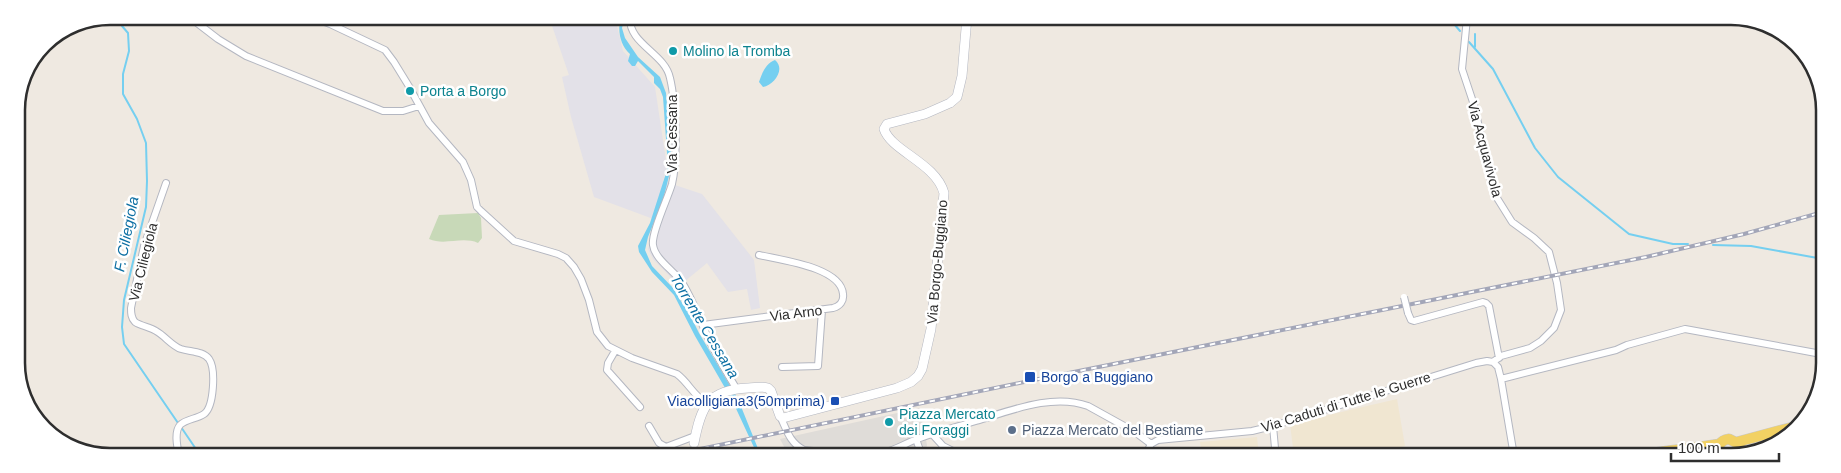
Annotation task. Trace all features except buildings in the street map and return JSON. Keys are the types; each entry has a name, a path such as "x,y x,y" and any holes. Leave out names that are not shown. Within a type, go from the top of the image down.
{"main road":[{"path":"1737,442 1781,431"},
{"path":"1748,446 1769,435"},
{"path":"1718,448 1724,440 1730,438 1737,442 1740,447"},
{"path":"1699,448 1720,444"}],"street":[{"path":"199,25 218,40 246,56 383,111 403,111 419,106"},
{"path":"332,25 384,50 394,62 429,123 463,162 469,173 481,211 514,241 558,254 566,258 577,270 589,300 597,332 603,341 615,351 678,374 693,393 708,404"},
{"name":"Via Cessana","path":"631,25 632,30 665,66 672,87 675,166 668,195 653,237 653,246 660,258 679,278 714,351 736,388"},
{"name":"Via Borgo-Buggiano","path":"781,418 896,388 915,380 922,369 931,329 944,193 935,177 892,140 884,129 887,124 925,114 950,103 957,97 962,76 966,25"},
{"name":"Via Acquavivola","path":"1466,25 1462,69 1474,105 1492,184 1497,198 1512,222 1549,252 1557,283 1561,310 1554,328 1541,341 1530,348 1496,360"},
{"name":"Via Ciliegiola","path":"166,183 144,246 131,316 135,322 157,332 179,349 200,353 209,358 212,365 214,372 210,404 206,413 179,426 176,436 178,448"},
{"name":"Via Arno","path":"703,325 822,310 839,306 843,299 841,286 834,278 818,269 759,255"},
{"path":"1404,297 1408,313 1411,320 1414,321 1483,302 1486,303 1513,448"},
{"path":"782,367 818,366 822,310"},
{"path":"1501,379 1616,350 1627,345 1685,330 1816,354"},
{"path":"615,351 606,370 640,407"},
{"name":"Via Caduti di Tutte le Guerre","path":"1151,444 1158,440 1252,431 1273,426 1476,363 1496,360"},
{"path":"649,426 659,443 666,447 694,440 697,424 716,394 736,388 768,388 771,391 790,438 794,444 801,448"},
{"path":"894,448 916,439 1022,407 1062,402 1080,403 1088,406 1135,432 1151,444 1149,448"},
{"path":"1273,426 1275,448"},
{"path":"929,435 947,448"},
{"path":"916,439 919,448"}],"shaded area":[{"path":"552,25 617,25 623,51 655,87 667,167 663,181 702,194 754,260 760,308 751,310 747,289 728,292 707,263 679,286 653,259 648,249 656,220 594,197 571,117 562,77 569,75"},
{"path":"1397,399 1405,446 1399,448 1293,448 1290,424"},
{"name":"Piazza Mercato dei Foraggi","path":"920,408 927,445 926,448 785,448 780,439"},
{"path":"1257,437 1258,448 1201,448 1200,442"}],"green space":[{"path":"478,213 481,218 482,238 478,243 466,240 441,242 429,239 439,215"}],"water":[{"path":"620,25 623,25 625,38 638,57 660,77 666,93 671,168 663,200 648,237 645,250 652,266 674,289 685,305 699,333 738,399 758,448 754,448 732,400 674,295 652,272 639,252 638,246 650,223 668,167 663,97 660,89 654,83 654,77 638,61 635,66 632,66 628,61 630,54 622,42 619,32"},
{"path":"775,60 778,64 779,72 775,80 763,87 759,82 762,75 767,66"}],"waterway":[{"name":"F. Ciliegiola","path":"122,25 128,33 129,51 123,74 123,94 137,119 146,143 147,181 146,207 124,300 122,327 124,344 178,423"},
{"path":"1455,25 1460,31"},
{"path":"1475,34 1475,47"},
{"path":"1469,42 1493,69 1535,148 1558,177 1629,234 1673,244 1688,244"},
{"path":"1713,245 1751,246 1816,258"},
{"path":"181,427 195,448"}],"tunnel":[{"path":"694,443 694,448"}],"railway":[{"path":"705,448 1646,257 1744,234 1816,214"}],"place":[{"name":"Molino la Tromba","path":"673,51"},
{"name":"Porta a Borgo","path":"410,91"},
{"name":"Borgo a Buggiano","path":"1030,377"},
{"name":"Viacolligiana3(50mprima)","path":"835,401"},
{"name":"Piazza Mercato dei Foraggi","path":"889,422"},
{"name":"Piazza Mercato del Bestiame","path":"1012,430"}],"water label":[{"name":"Torrente Cessana","path":"705,326"}]}
